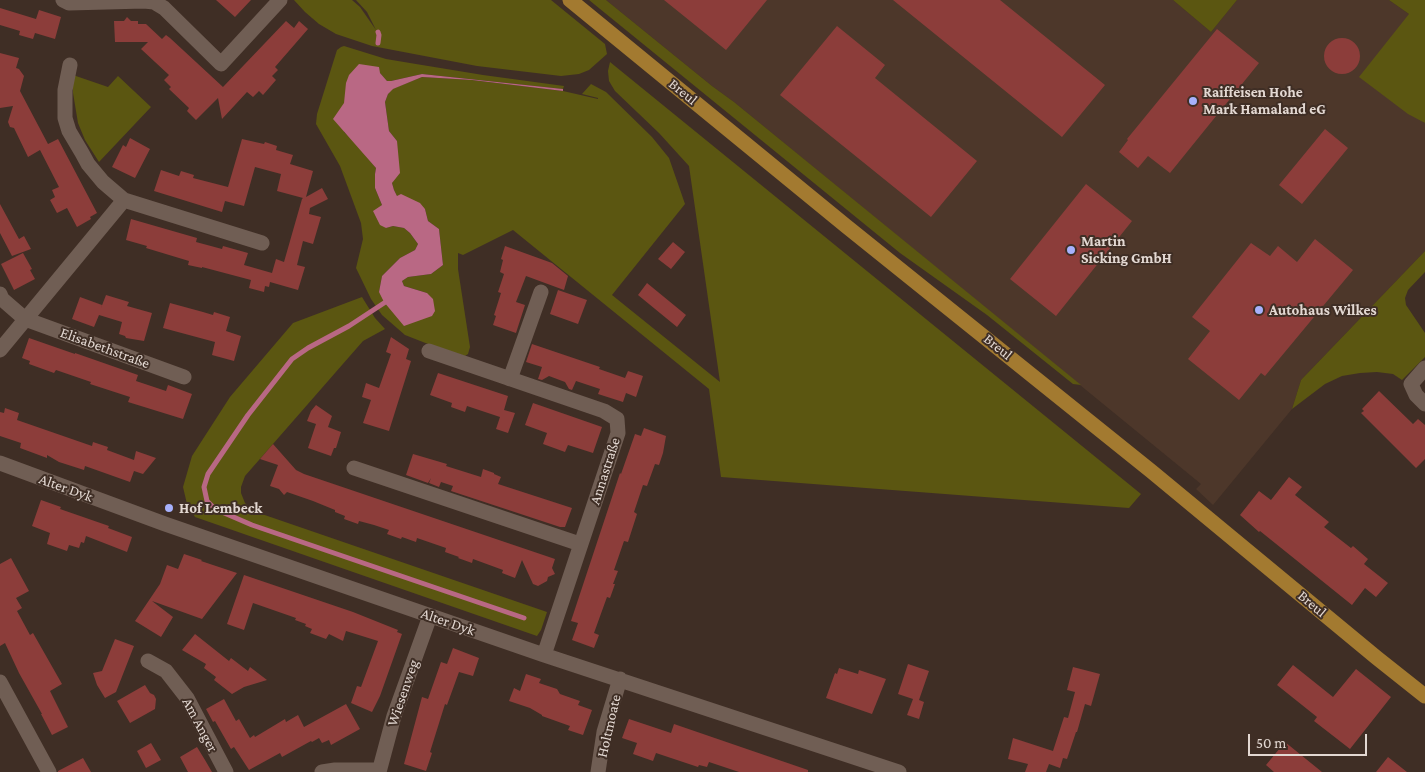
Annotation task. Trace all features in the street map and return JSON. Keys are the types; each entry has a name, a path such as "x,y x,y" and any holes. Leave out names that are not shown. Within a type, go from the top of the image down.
{"main road":[{"name":"Breul","path":"570,0 846,226 1152,471 1425,696"}],"street":[{"path":"63,0 69,3 154,2 164,8 221,64 280,0"},
{"path":"70,65 65,90 65,118 69,131 88,164 103,182 124,200 262,242"},
{"path":"0,350 124,200"},
{"path":"510,379 541,292"},
{"name":"Elisabethstraße","path":"0,294 2,299 25,319 184,377"},
{"name":"Annastraße","path":"429,351 604,412 617,419 618,433 544,655"},
{"path":"1425,368 1411,384 1416,395 1425,404"},
{"name":"Alter Dyk","path":"0,463 127,510 430,616 899,772"},
{"path":"354,468 580,544"},
{"name":"Wiesenweg","path":"379,771 396,708 430,616"},
{"name":"Am Anger","path":"148,661 166,671 188,698 226,772"},
{"name":"Holtmoate","path":"598,772 604,732 620,679"},
{"path":"0,682 49,772"},
{"path":"322,772 335,770 379,771"}],"shaded area":[{"path":"294,0 352,0 360,7 376,30 367,12 356,0 551,0 605,44 607,54 589,70 579,74 561,76 477,66 372,46 336,34 319,24"},
{"path":"589,0 606,0 1081,385 1073,384 987,315 900,253"},
{"path":"606,0 1173,0 1211,32 1237,0 1389,0 1409,14 1423,122 1425,123 1425,251 1301,380 1292,409 1213,505 1196,489 1201,484 734,102"},
{"path":"1173,0 1237,0 1211,32"},
{"path":"1389,0 1425,0 1425,123 1408,114 1359,77 1409,14"},
{"path":"344,46 386,59 564,86 563,89 422,74 387,81 380,73 345,96 344,132 376,168 375,188 382,205 374,213 386,228 393,226 404,228 418,244 415,250 400,258 382,276 379,292 427,293 404,286 402,281 408,277 431,274 443,265 439,229 428,221 425,209 397,196 394,190 392,183 394,179 397,141 389,131 385,102 392,89 422,77 472,80 563,91 598,99 582,94 591,84 606,92 652,137 669,158 685,204 612,295 720,382 689,166 659,133 615,91 609,81 608,71 610,62 1141,494 1129,508 721,477 709,389 513,230 463,255 458,253 458,269 470,347 468,354 465,356 405,335 382,315 371,299 356,268 363,239 361,223 340,166 316,124 317,114 337,50"},
{"path":"359,64 379,67 380,73 387,81 422,74 563,89 563,91 472,80 422,77 393,89 388,94 385,102 389,131 397,141 400,173 392,183 394,190 397,196 401,194 420,203 425,209 428,221 439,229 443,265 431,274 408,277 402,281 404,286 427,293 433,299 435,311 432,316 404,326 384,302 379,292 382,276 400,258 415,250 418,244 404,228 393,226 386,228 380,225 373,211 382,205 375,188 376,168 333,119 344,103 346,83 349,75"},
{"path":"73,75 108,87 118,76 151,107 99,162 85,140 78,123 73,93"},
{"path":"1425,251 1425,272 1408,290 1405,298 1406,305 1425,333 1425,357 1402,380 1393,374 1377,372 1342,376 1325,384 1292,409 1301,380"},
{"path":"362,297 375,318 385,329 363,341 245,476 241,493 245,503 253,511 547,612 537,636 195,517 187,504 183,487 192,456 230,397 293,323"}],"building":[{"path":"216,0 251,0 235,17"},
{"path":"664,0 767,0 726,50"},
{"path":"893,0 1000,0 1105,85 1062,137"},
{"path":"0,8 36,19 39,10 61,17 55,39 35,33 33,39 19,35 20,31 0,25"},
{"path":"127,17 131,21 138,21 138,24 146,24 162,39 166,35 223,87 286,21 294,28 299,21 308,29 275,67 278,70 272,76 276,80 263,95 259,91 253,97 247,92 222,119 218,98 196,120 187,111 189,108 169,89 171,87 164,80 169,75 141,49 148,42 115,42 114,21 124,21"},
{"path":"837,26 885,65 875,78 977,161 931,217 780,95"},
{"name":"Raiffeisen Hohe Mark Hamaland eG","path":"1217,29 1259,63 1170,173 1148,156 1138,168 1119,152 1127,139"},
{"path":"1342,38 1349,39 1355,43 1359,49 1359,63 1355,69 1349,73 1342,74 1335,73 1329,69 1325,63 1324,56 1325,49 1329,43 1335,39"},
{"path":"0,53 19,58 16,68 24,76 20,91 48,144 58,139 97,213 77,227 67,208 57,213 50,200 55,197 52,190 59,187 40,150 28,157 14,128 10,127 8,122 13,106 0,108"},
{"path":"1325,129 1348,148 1302,204 1279,185"},
{"path":"130,138 150,149 135,178 112,167 123,145 126,147"},
{"path":"242,139 264,144 265,142 277,146 276,150 293,155 290,164 313,171 306,197 322,188 328,199 310,208 309,214 321,217 313,244 303,241 297,265 305,267 298,290 270,282 269,287 265,286 264,292 249,288 251,280 188,265 189,261 126,240 131,219 197,238 196,242 222,249 223,246 248,253 244,265 272,273 276,259 284,262 303,198 277,191 281,174 255,167 244,206 225,201 222,212 154,191 161,170 179,176 181,171 194,175 193,178 228,187"},
{"name":"Martin Sicking GmbH","path":"1086,184 1132,221 1056,316 1010,279"},
{"path":"0,204 19,239 24,236 31,249 12,256 0,233"},
{"name":"Autohaus Wilkes","path":"1315,239 1353,270 1265,376 1261,373 1239,400 1188,359 1210,331 1192,317 1251,243 1270,256 1278,246 1297,262"},
{"path":"673,242 685,252 671,269 658,259"},
{"path":"505,246 552,263 568,276 564,290 526,276 516,302 525,305 516,333 493,325 501,293 498,292 504,274 500,272"},
{"path":"23,253 35,279 14,290 1,264"},
{"path":"647,283 686,315 677,327 638,295"},
{"path":"558,290 587,300 578,324 550,314"},
{"path":"106,295 129,302 127,306 152,313 144,341 126,338 119,334 122,322 99,315 94,327 72,319 80,297 102,305 101,308"},
{"path":"170,303 213,315 214,312 230,317 226,331 241,336 234,361 212,355 215,342 163,328"},
{"path":"391,337 409,349 406,359 411,361 389,431 363,423 371,400 362,397 366,383 379,388 391,354 386,352"},
{"path":"29,338 138,375 136,381 166,391 168,385 192,394 183,419 128,402 130,397 90,384 91,382 56,370 54,373 29,364 30,361 22,358"},
{"path":"532,344 600,367 599,369 625,378 628,371 643,376 636,397 626,393 623,402 598,394 600,389 576,381 572,390 569,389 565,382 549,376 542,380 538,379 542,367 526,362"},
{"path":"438,373 508,396 504,410 515,413 508,433 496,429 500,417 467,406 465,412 451,407 452,403 430,395"},
{"path":"1379,391 1413,424 1418,419 1425,425 1425,459 1416,468 1361,413 1364,411 1362,409"},
{"path":"533,403 602,427 593,453 568,445 565,452 543,444 547,433 525,425"},
{"path":"316,405 332,416 328,427 341,432 336,448 334,448 331,456 308,448 316,424 307,421"},
{"path":"5,408 19,413 17,420 92,446 93,442 108,447 107,450 134,460 136,451 156,458 143,474 134,471 130,482 85,466 84,470 59,462 47,455 47,458 20,448 21,443 0,436 0,412 4,413"},
{"path":"644,428 666,436 663,453 659,465 655,464 647,486 643,485 634,512 637,514 628,542 624,541 614,570 618,571 613,584 615,584 610,598 607,597 594,633 599,635 594,648 572,640 578,623 571,621 620,473 635,434 641,436"},
{"path":"273,444 296,470 304,474 555,559 552,568 555,574 548,577 547,581 538,586 533,584 522,560 515,578 502,573 503,570 473,559 472,563 458,558 445,552 446,548 417,538 416,542 402,537 401,539 387,534 389,530 359,521 358,524 344,519 345,516 335,512 335,510 313,501 287,492 284,495 279,489 270,486 278,465 260,459"},
{"path":"413,454 481,477 483,469 501,477 498,484 572,508 565,527 560,527 451,491 453,486 441,482 439,487 429,483 431,478 428,483 406,475"},
{"path":"1289,477 1302,487 1295,495 1329,522 1324,527 1351,548 1353,546 1368,559 1364,564 1388,583 1376,597 1365,588 1352,605 1240,515 1259,491 1271,500"},
{"path":"41,500 61,507 60,509 109,526 108,528 132,537 127,552 86,536 84,543 81,542 79,548 69,545 67,551 47,544 50,533 32,526"},
{"path":"184,554 237,573 202,619 152,601 173,617 161,637 135,621 160,584 167,565 178,569"},
{"path":"11,558 29,591 16,598 22,608 17,611 30,635 33,633 62,684 50,691 68,727 52,735 5,643 0,646 0,564"},
{"path":"244,575 353,612 398,630 397,632 402,634 380,696 372,712 351,703 357,686 361,687 378,641 346,631 343,641 329,634 326,639 310,633 312,629 305,626 306,624 295,620 296,618 253,603 244,630 227,624"},
{"path":"195,634 229,661 231,658 248,671 250,667 267,680 244,687 232,694 214,680 216,677 204,668 206,664 182,650"},
{"path":"115,639 134,646 116,692 105,698 97,685 93,673 102,671"},
{"path":"453,648 479,658 473,676 459,672 447,705 445,704 426,771 404,764 422,697 428,699 441,662 447,664"},
{"path":"908,664 929,671 919,700 924,702 919,719 907,715 913,699 898,694"},
{"path":"1293,665 1333,697 1356,669 1391,697 1350,749 1314,721 1317,717 1277,685"},
{"path":"1073,667 1100,674 1091,706 1085,704 1067,759 1063,758 1060,768 1049,764 1046,772 1025,772 1028,764 1008,759 1013,738 1053,751 1064,717 1068,718 1075,692 1067,690"},
{"path":"839,668 858,674 859,670 886,679 872,714 826,698 835,673 837,674"},
{"path":"526,674 541,679 539,683 557,689 560,694 580,701 578,705 592,710 583,735 568,730 570,726 509,701 514,688 520,691"},
{"path":"145,685 156,699 155,709 130,723 117,701"},
{"path":"224,699 236,721 239,719 250,738 254,735 255,737 285,719 286,722 298,715 304,727 346,704 360,729 331,745 329,740 322,743 319,738 282,757 280,753 249,770 234,747 231,749 206,709"},
{"path":"629,719 671,733 674,724 808,770 808,772 739,772 709,762 707,767 699,765 698,767 656,753 653,761 633,754 637,743 622,738"},
{"path":"1285,742 1322,772 1274,772 1266,765"},
{"path":"151,743 161,760 146,768 137,751"},
{"path":"197,747 212,772 188,772 180,757"},
{"path":"1388,757 1407,772 1376,772"},
{"path":"83,758 91,772 58,772 58,771"}],"waterway":[{"path":"378,32 378,43"},
{"path":"384,303 292,359 248,415 208,474 204,487 207,501 215,509 252,525 524,618"}],"place":[{"name":"Raiffeisen Hohe Mark Hamaland eG","path":"1193,101"},
{"name":"Martin Sicking GmbH","path":"1071,250"},
{"name":"Autohaus Wilkes","path":"1259,310"},
{"name":"Hof Lembeck","path":"169,508"}]}
